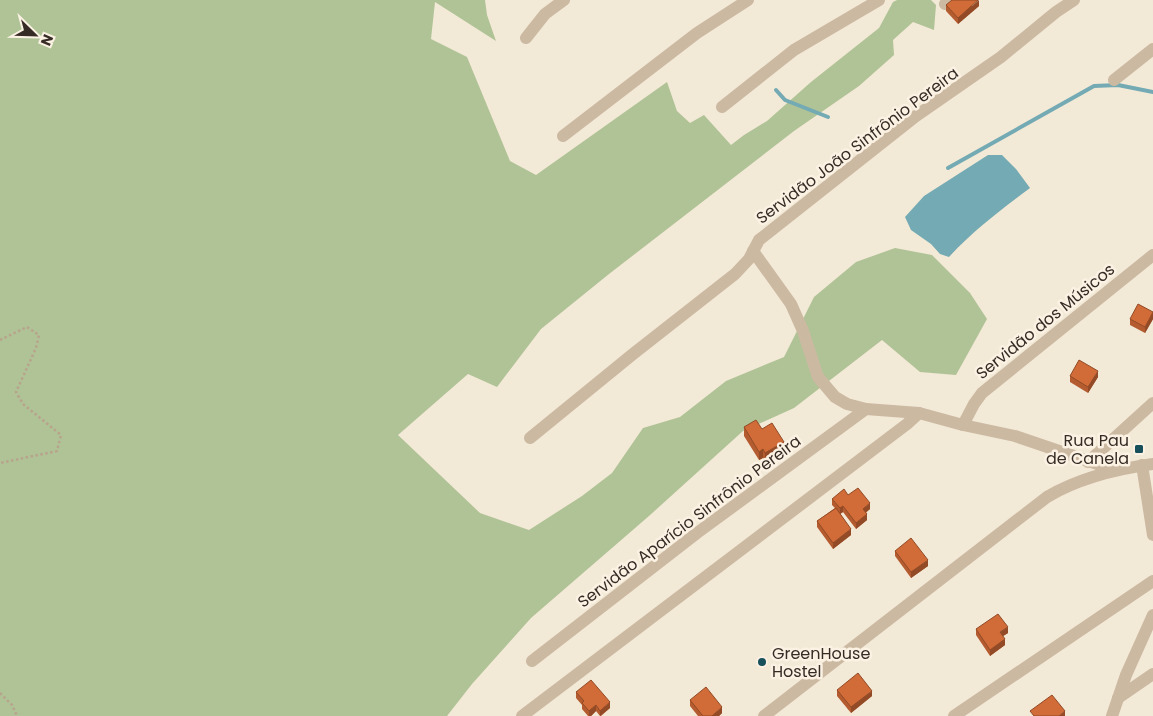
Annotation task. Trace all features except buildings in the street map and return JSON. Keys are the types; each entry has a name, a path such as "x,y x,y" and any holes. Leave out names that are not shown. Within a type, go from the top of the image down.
{"street":[{"path":"526,38 546,14 564,0"},
{"path":"563,136 697,33 748,0"},
{"path":"722,108 794,50 879,0"},
{"name":"Servidão João Sinfrônio Pereira","path":"530,438 735,274 753,252 759,240 916,116 1001,57 1056,12 1074,0"},
{"path":"1114,80 1153,49"},
{"path":"753,252 781,289 797,316 818,377 835,397 848,404 866,409 919,413 963,425 1033,440 1088,462 1115,470"},
{"name":"Servidão dos Músicos","path":"963,425 982,393 1054,339 1153,254"},
{"path":"1088,462 1153,403"},
{"name":"Servidão Aparício Sinfrônio Pereira","path":"532,661 697,533 866,409"},
{"path":"522,716 919,413"},
{"path":"764,716 1047,497 1075,483 1115,470 1147,464 1153,536"},
{"path":"954,716 1153,580"},
{"path":"1112,716 1126,675 1153,615"},
{"path":"1118,698 1153,674"}],"path":[{"path":"0,340 27,327 39,335 36,348 16,392 23,404 61,435 56,451 0,463"},
{"path":"0,693 12,705 17,716"}],"green space":[{"path":"0,0 485,0 487,15 496,41 435,2 431,39 467,57 510,161 536,175 667,82 677,111 690,123 704,115 731,145 767,121 811,82 879,28 893,2 897,0 931,0 936,5 934,30 913,22 893,40 894,55 859,86 794,131 541,329 497,387 468,374 398,435 480,513 529,530 582,496 612,473 643,428 680,417 726,381 784,357 814,297 856,262 895,248 932,255 970,293 987,319 956,375 920,372 882,340 794,408 743,431 649,516 531,618 472,684 447,716 0,716"}],"water":[{"path":"988,155 1002,155 1016,169 1030,188 978,229 949,257 940,254 931,244 911,230 905,217 924,196"}],"waterway":[{"path":"948,168 1094,86 1118,85 1153,92"},
{"path":"776,90 785,100 828,117"}],"place":[{"name":"Rua Pau de Canela","path":"1139,449"},
{"name":"GreenHouse Hostel","path":"762,662"}]}
